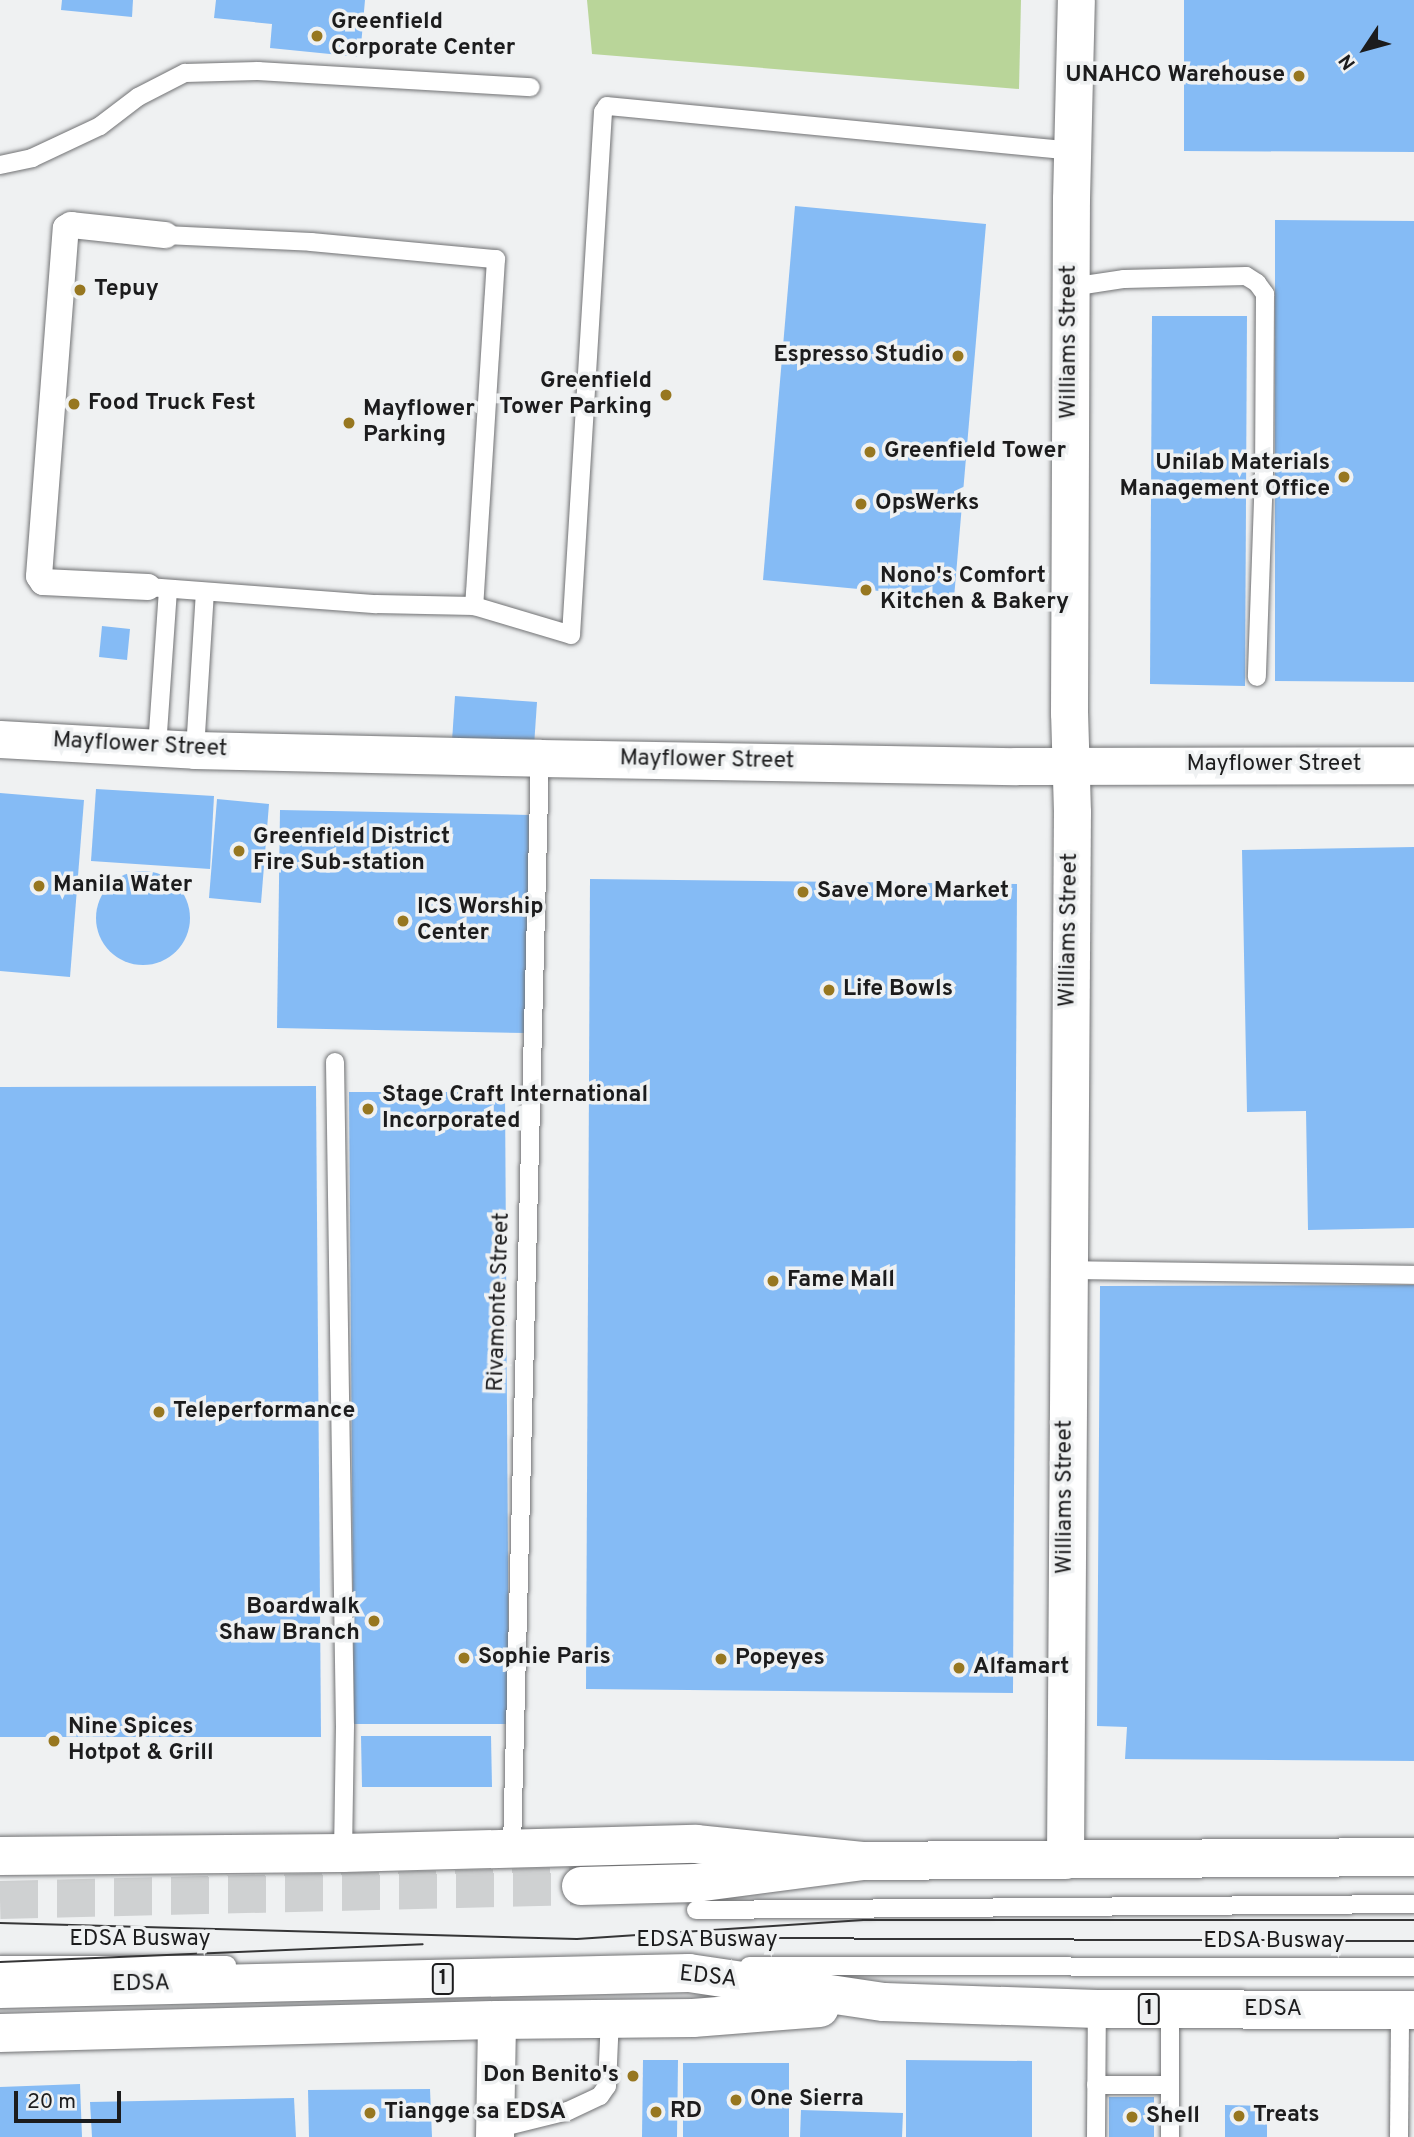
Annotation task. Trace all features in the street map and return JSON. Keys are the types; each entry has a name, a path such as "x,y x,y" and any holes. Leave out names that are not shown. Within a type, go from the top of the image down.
{"main road":[{"path":"0,1856 343,1853 696,1844 862,1861 1414,1857"},
{"path":"582,1886 696,1883 862,1861"},
{"name":"EDSA","path":"0,1989 689,1973 884,2003 1097,2009 1407,2010"},
{"name":"1","path":"0,2032 692,2018 884,2003"},
{"path":"495,2133 497,2020"}],"street":[{"name":"Williams Street","path":"1065,1860 1072,764 1069,713 1071,287 1076,0"},
{"path":"158,589 43,582 39,576 66,228 71,225 165,235"},
{"name":"Mayflower Street","path":"0,739 195,750 540,758 1016,766 1414,765"}],"lane":[{"path":"0,165 32,158 100,126 138,97 185,73 258,71 531,87"},
{"path":"157,747 158,589 376,604 474,606 571,635 603,112 607,106 1073,151"},
{"path":"165,235 311,242 496,259 474,606"},
{"path":"1071,287 1124,279 1246,276 1262,288 1265,294 1264,458 1257,677"},
{"path":"195,750 205,592"},
{"name":"Rivamonte Street","path":"512,1847 540,758"},
{"path":"335,1062 345,1726 343,1853"},
{"path":"1067,1270 1414,1275"},
{"name":"EDSA Busway","path":"696,1910 1414,1904"},
{"name":"EDSA Busway","path":"0,1965 1414,1967"},
{"path":"1096,2137 1097,2009"},
{"path":"1151,2137 1170,2137 1170,2009"},
{"path":"1404,2134 1407,2010"},
{"path":"495,2133 568,2111 600,2096 607,2085 610,2018"},
{"path":"1096,2085 1170,2085"}],"green space":[{"path":"587,0 1021,0 1019,89 592,54"}],"building":[{"path":"62,0 133,0 132,17 61,10"},
{"name":"Greenfield Corporate Center","path":"216,0 365,0 360,57 270,48 272,24 214,18"},
{"name":"UNAHCO Warehouse","path":"1184,0 1414,0 1414,152 1184,151"},
{"name":"Greenfield Tower","path":"795,206 986,224 954,598 763,580"},
{"name":"Unilab Materials Management Office","path":"1275,220 1414,221 1414,682 1275,681"},
{"path":"1152,316 1247,316 1245,686 1150,684"},
{"path":"102,626 130,629 127,660 99,657"},
{"path":"455,696 537,702 534,746 452,741"},
{"path":"96,789 214,796 210,869 91,861"},
{"name":"Manila Water","path":"0,793 84,800 70,977 0,971"},
{"name":"Greenfield District Fire Sub-station","path":"217,799 269,804 261,903 209,898"},
{"name":"ICS Worship Center","path":"280,810 529,815 526,1033 277,1028"},
{"path":"1414,847 1414,1228 1308,1230 1306,1111 1247,1112 1242,850"},
{"path":"143,871 161,874 177,884 187,900 190,918 187,936 177,952 161,962 143,965 125,962 109,952 99,936 96,918 99,900 109,884 125,874"},
{"path":"590,879 1017,884 1013,1693 586,1689"},
{"name":"Teleperformance","path":"316,1086 321,1737 0,1737 0,1087"},
{"path":"349,1092 505,1092 509,1724 354,1724"},
{"path":"1414,1285 1414,1761 1125,1759 1127,1727 1097,1726 1100,1286"},
{"path":"361,1736 491,1736 492,1787 362,1787"},
{"path":"643,2060 678,2060 677,2137 642,2137"},
{"path":"906,2060 1032,2061 1032,2137 906,2137"},
{"name":"One Sierra","path":"683,2063 789,2063 789,2137 683,2137"},
{"path":"80,2084 82,2137 0,2137 0,2087"},
{"name":"Tiangge sa EDSA","path":"430,2089 432,2137 309,2137 308,2090"},
{"name":"Shell","path":"1109,2097 1154,2097 1154,2137 1109,2137"},
{"path":"294,2098 296,2137 92,2137 90,2102"},
{"path":"1225,2105 1267,2106 1267,2137 1225,2137"},
{"path":"801,2110 903,2113 902,2137 800,2137"}],"tunnel":[{"path":"0,1900 581,1886"}],"tram line":[{"path":"0,1923 577,1939 863,1920 1414,1920"},
{"path":"742,1938 1414,1941"},
{"path":"0,1962 423,1944"}],"place":[{"name":"Greenfield Corporate Center","path":"317,36"},
{"name":"UNAHCO Warehouse","path":"1299,76"},
{"name":"Tepuy","path":"80,290"},
{"name":"Espresso Studio","path":"958,356"},
{"name":"Greenfield Tower Parking","path":"666,395"},
{"name":"Food Truck Fest","path":"74,404"},
{"name":"Mayflower Parking","path":"349,423"},
{"name":"Greenfield Tower","path":"870,452"},
{"name":"Unilab Materials Management Office","path":"1344,477"},
{"name":"OpsWerks","path":"861,504"},
{"name":"Nono's Comfort Kitchen & Bakery","path":"866,590"},
{"name":"Greenfield District Fire Sub-station","path":"239,851"},
{"name":"Manila Water","path":"39,886"},
{"name":"Save More Market","path":"803,892"},
{"name":"ICS Worship Center","path":"403,921"},
{"name":"Life Bowls","path":"829,990"},
{"name":"Stage Craft International Incorporated","path":"368,1109"},
{"name":"Fame Mall","path":"773,1281"},
{"name":"Teleperformance","path":"159,1412"},
{"name":"Boardwalk Shaw Branch","path":"374,1621"},
{"name":"Sophie Paris","path":"464,1658"},
{"name":"Popeyes","path":"721,1659"},
{"name":"Alfamart","path":"959,1668"},
{"name":"Nine Spices Hotpot & Grill","path":"54,1741"},
{"name":"Don Benito's","path":"633,2076"},
{"name":"One Sierra","path":"736,2100"},
{"name":"RD","path":"656,2112"},
{"name":"Tiangge sa EDSA","path":"370,2113"},
{"name":"Treats","path":"1239,2116"},
{"name":"Shell","path":"1132,2117"}]}
